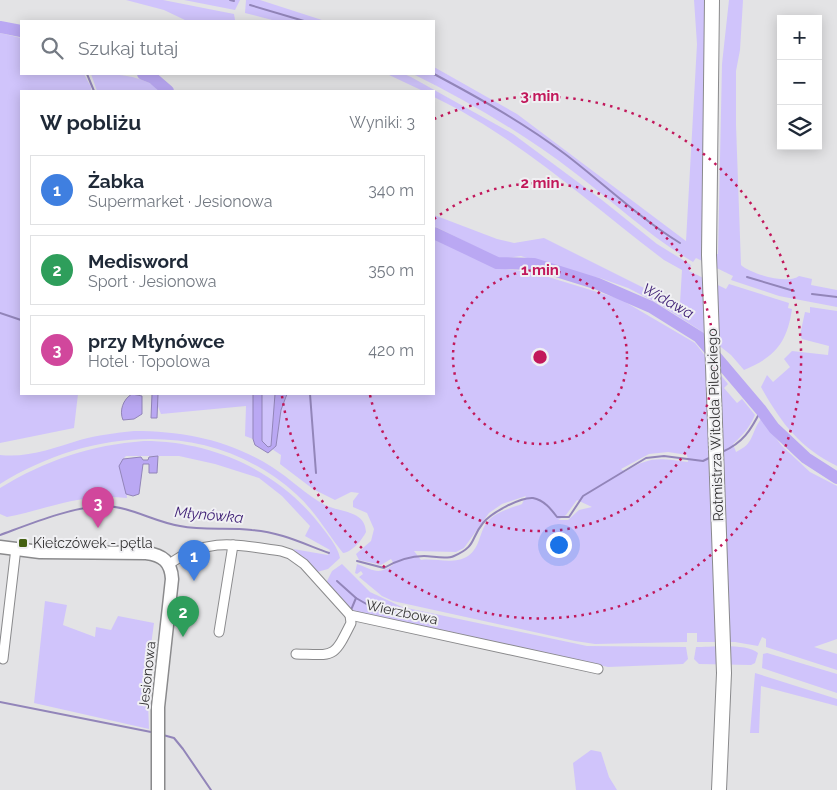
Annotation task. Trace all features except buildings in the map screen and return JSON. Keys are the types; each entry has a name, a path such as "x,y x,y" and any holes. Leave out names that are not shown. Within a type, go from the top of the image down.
{"main road":[{"name":"Rotmistrza Witolda Pileckiego","path":"712,0 709,255 724,673 719,790"}],"street":[{"name":"Wierzbowa","path":"169,564 183,554 216,544 290,554 304,564 350,614 598,669"},
{"path":"219,632 233,545"},
{"path":"0,547 53,552 146,553 160,556 169,564"},
{"path":"3,659 16,548"},
{"name":"Jesionowa","path":"158,790 158,707 172,580 169,564"},
{"path":"296,654 328,655 335,652 351,623 350,614"}],"shaded area":[{"path":"126,0 163,0 234,14 235,20 185,20 164,10"},
{"path":"184,0 240,0 235,10"},
{"path":"246,0 260,0 322,20 272,20 245,13"},
{"path":"694,0 706,0 702,255 718,254 722,64 729,0 743,0 740,50 736,71 741,265 753,272 778,279 799,276 812,279 811,285 837,290 837,307 779,296 731,280 733,276 696,258 693,262 662,242 575,173 536,145 476,107 415,75 435,75 435,68 517,114 686,241 697,44"},
{"path":"0,33 20,38 20,75 85,75 91,90 20,90 20,395 78,395 74,428 0,443"},
{"path":"91,75 128,76 145,81 161,90 97,90"},
{"path":"389,75 406,75 434,90 421,90"},
{"path":"435,90 513,134 602,200 657,244 691,265 689,271 726,289 729,284 789,303 788,308 792,309 790,321 783,340 778,347 764,360 744,370 731,355 698,329 659,304 628,288 600,278 572,273 521,256 500,259 435,226 435,215 497,239 514,243 544,238 650,291 680,303 682,270 664,260 553,172 465,113 435,98"},
{"path":"435,238 495,268 532,272 620,299 695,343 728,384 724,388 737,403 742,399 755,415 746,431 733,444 736,452 749,442 761,419 782,446 810,472 837,486 837,639 814,647 837,654 837,670 766,647 766,639 762,637 758,646 735,642 697,642 697,633 687,633 687,642 595,644 393,601 382,596 359,577 363,574 361,571 357,574 355,573 357,564 380,571 394,564 391,559 381,565 359,560 356,554 371,541 374,529 367,513 353,507 353,501 359,493 351,492 335,500 313,489 280,464 281,455 272,449 276,446 281,410 287,395 435,395","holes":["668,452 687,455 688,462 656,459 642,463 625,472 621,469 649,454","526,496 522,504 503,511 490,519 484,526 475,549 463,559 451,561 421,560 414,551 456,552 464,548 489,513 502,504","577,500 592,507 579,510 568,520 558,520 566,515"]},
{"path":"810,307 837,311 837,466 802,443 784,423 761,387 767,375 773,382 790,367 784,359 792,351 828,355 829,346 802,339 800,335 805,312 810,313"},
{"path":"131,395 142,396 142,414 134,419 123,420 121,413 126,399"},
{"path":"152,395 158,395 157,418 151,418"},
{"path":"153,395 253,395 253,439 245,436 246,406 161,414"},
{"path":"253,395 262,395 262,441 268,447 271,446 275,395 287,395 281,410 276,446 268,453 255,445 253,439"},
{"path":"262,395 275,395 271,446 268,447 262,441"},
{"path":"134,431 188,435 239,450 272,467 311,497 325,505 357,516 365,525 366,532 356,545 343,553 303,501 263,469 227,452 190,442 151,439 112,442 73,451 36,465 0,484 0,455 31,454 93,437"},
{"path":"144,441 170,442 219,453 265,475 304,507 330,537 340,558 328,569 317,572 293,549 328,555 330,550 305,536 310,526 282,496 259,478 215,464 179,456 126,456 123,459 127,498 80,499 7,517 0,514 0,488 34,469 87,450"},
{"path":"158,456 157,473 149,473 149,464 143,464 139,494 133,496 126,494 119,466 123,459 141,457 143,460 148,460 149,457"},
{"path":"342,564 370,592 402,607 587,646 686,647 688,659 683,664 608,667 356,612 349,608 326,583 332,571"},
{"path":"45,601 67,605 63,625 95,637 96,627 111,630 118,616 154,623 147,675 149,729 34,703"},
{"path":"696,647 738,647 758,653 755,663 751,665 699,664 694,659"},
{"path":"767,653 837,674 837,693 762,668 763,654"},
{"path":"755,673 837,699 837,706 761,686 759,733 750,733"},
{"path":"591,750 601,752 609,777 617,790 576,790 573,763"}],"waterway":[{"path":"230,0 234,1"},
{"path":"250,5 301,20"},
{"name":"Widawa","path":"0,27 20,31"},
{"path":"87,75 94,90"},
{"name":"Widawa","path":"146,75 153,78 167,90"},
{"path":"435,75 501,111 534,132 579,165 650,223 680,243"},
{"name":"Widawa","path":"435,233 497,263 534,264 598,284 651,307 699,337 774,428 806,458 837,478"},
{"path":"747,277 794,291"},
{"path":"812,294 837,297"},
{"path":"0,313 20,320"},
{"path":"310,395 316,473"},
{"name":"Młynówka","path":"722,452 736,444 746,435 761,410"},
{"name":"Młynówka","path":"357,561 384,568 398,561 414,557 451,557 470,545 487,519 499,510 521,500 527,498 537,499 550,508 557,517 569,517 583,496 646,458 664,456 703,461 711,457"},
{"name":"Młynówka","path":"0,535 37,521 78,509 103,506 132,511 170,524 207,529 243,529 272,533 329,553"},
{"path":"337,581 356,598"},
{"path":"351,610 356,598 375,609 395,614"},
{"path":"0,702 151,732"},
{"path":"163,735 174,738 211,790"}],"place":[{"name":"przy Młynówce","path":"98,528"},
{"name":"Kiełczówek - pętla","path":"23,543"},
{"name":"Żabka","path":"194,581"},
{"name":"Medisword","path":"183,637"}]}
